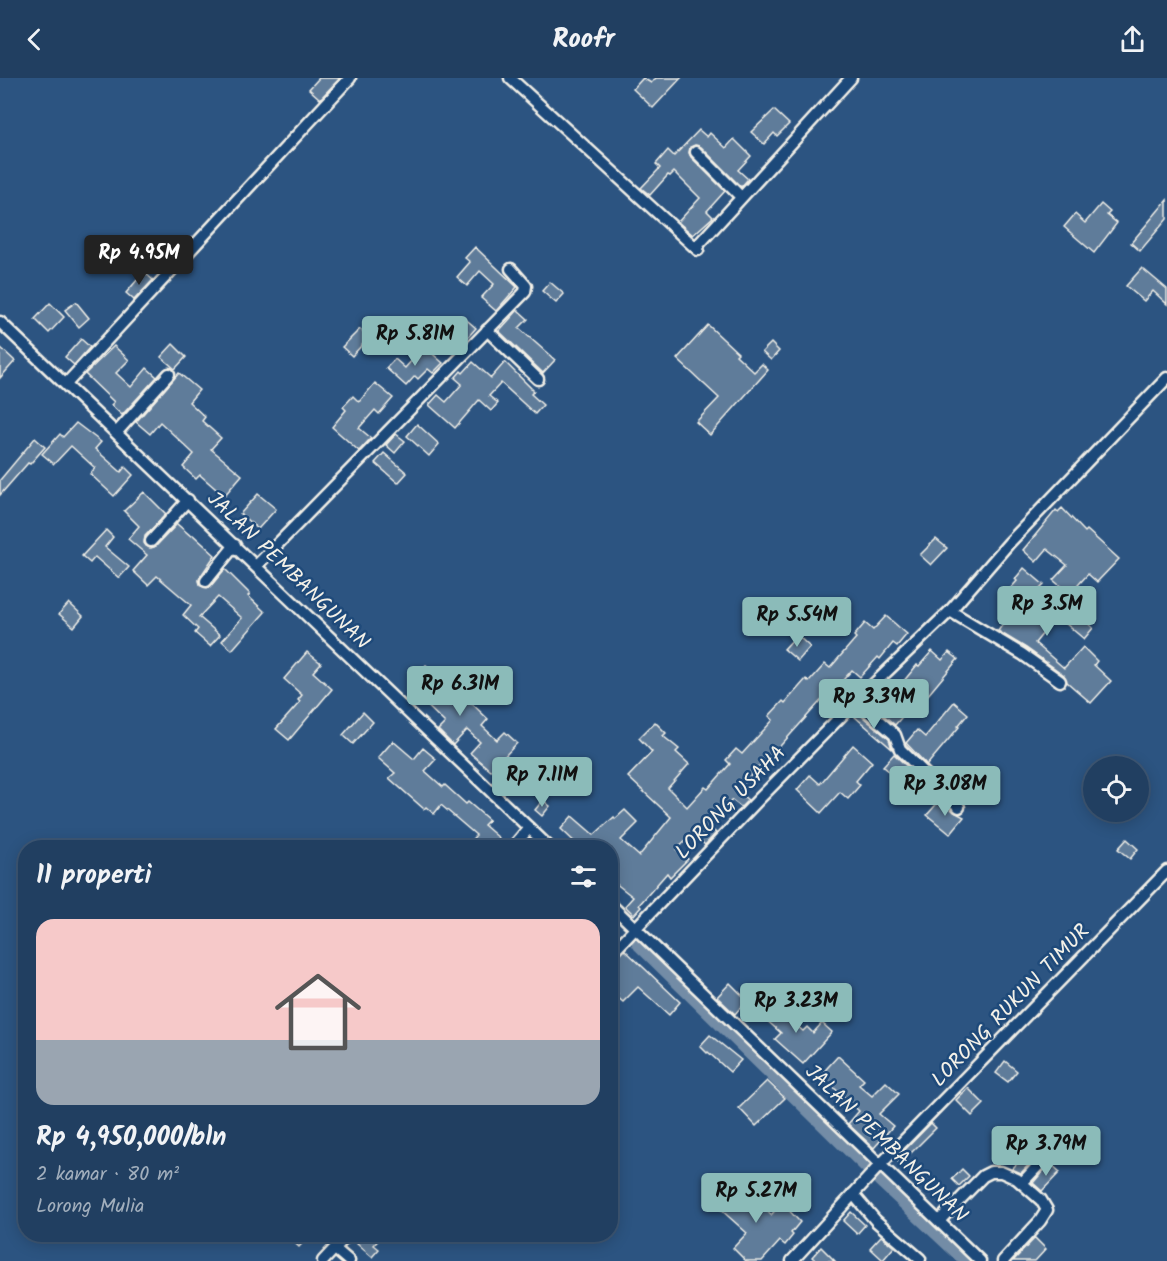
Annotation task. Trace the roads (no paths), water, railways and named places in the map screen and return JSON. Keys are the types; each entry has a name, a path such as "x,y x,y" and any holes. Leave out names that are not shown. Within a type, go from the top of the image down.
{"street":[{"path":"66,384 350,78"},
{"path":"510,78 698,250 699,244 851,78"},
{"path":"696,152 741,197"},
{"path":"256,566 527,289 511,269"},
{"name":"JALAN PEMBANGUNAN","path":"0,322 542,840"},
{"path":"487,330 538,379"},
{"path":"117,432 169,374"},
{"name":"LORONG USAHA","path":"618,946 757,801 856,701 950,611 1006,545 1167,378"},
{"path":"151,541 188,500"},
{"path":"206,581 235,545"},
{"path":"950,611 1022,654 1060,681"},
{"path":"856,701 895,735 900,749 958,807"},
{"path":"519,840 529,828"},
{"name":"LORONG RUKUN TIMUR","path":"792,1261 880,1165 1167,871"},
{"name":"JALAN PEMBANGUNAN","path":"618,911 980,1261"},
{"path":"1022,1183 1047,1156"},
{"path":"939,1221 987,1173 1001,1172 1012,1176 1041,1200 1047,1210 1040,1221 1003,1261"},
{"path":"853,1194 876,1221 920,1259"},
{"path":"323,1261 341,1242"},
{"path":"335,1249 349,1261"}],"waterway":[{"path":"642,942 872,1167"},
{"path":"882,1177 972,1261"}]}
